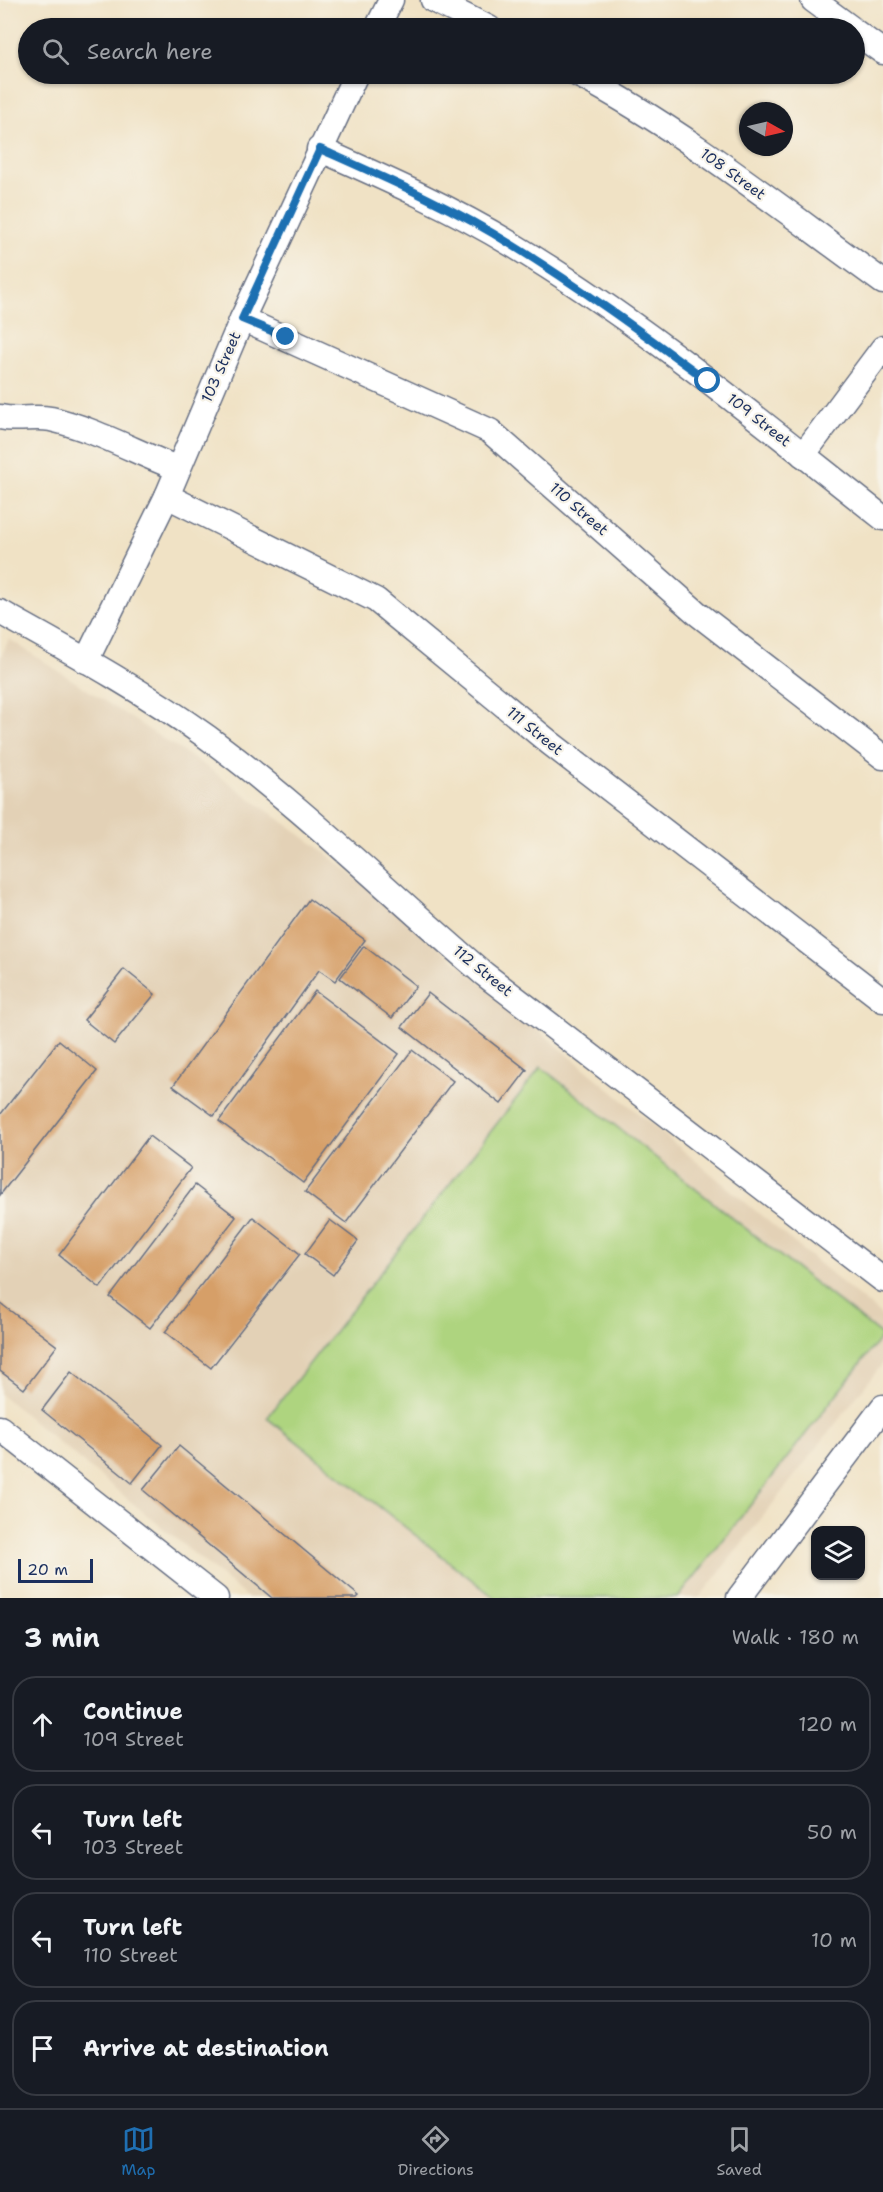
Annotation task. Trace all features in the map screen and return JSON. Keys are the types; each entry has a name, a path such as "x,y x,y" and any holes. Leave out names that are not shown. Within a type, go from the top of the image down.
{"street":[{"path":"382,18 391,0"},
{"path":"433,0 469,18"},
{"path":"813,0 837,18"},
{"path":"865,39 883,52"},
{"name":"103 Street","path":"86,660 167,496 242,319 351,84"},
{"name":"108 Street","path":"596,84 628,101 690,143 883,282"},
{"name":"109 Street","path":"320,149 457,213 511,244 618,315 883,518"},
{"name":"110 Street","path":"242,319 490,431 698,614 883,757"},
{"path":"803,455 883,348"},
{"path":"0,417 13,420 47,418 81,427 177,468"},
{"name":"111 Street","path":"167,496 376,600 550,744 883,1000"},
{"name":"112 Street","path":"0,612 86,660 206,737 325,831 424,923 484,974 883,1280"},
{"path":"739,1598 883,1407"},
{"path":"0,1428 216,1598"}],"shaded area":[{"path":"9,639 211,770 326,853 883,1317 883,1363 699,1598 248,1598 0,1394 0,659"}],"green space":[{"path":"541,1067 882,1336 678,1598 495,1598 267,1418"}],"building":[{"path":"309,899 365,940 335,981 319,970 214,1116 173,1086"},
{"path":"364,946 416,986 392,1018 340,978"},
{"path":"124,969 155,994 114,1044 84,1020"},
{"path":"315,991 399,1054 303,1183 219,1121"},
{"path":"428,993 527,1070 501,1104 402,1027"},
{"path":"59,1040 97,1071 0,1195 0,1115"},
{"path":"412,1050 453,1081 346,1223 305,1192"},
{"path":"149,1136 191,1168 100,1288 59,1255"},
{"path":"195,1185 236,1217 150,1328 110,1297"},
{"path":"253,1217 300,1254 211,1368 165,1332"},
{"path":"330,1220 358,1241 333,1275 305,1254"},
{"path":"0,1303 57,1346 24,1389 0,1371"},
{"path":"71,1372 162,1445 132,1483 42,1410"},
{"path":"179,1446 359,1596 357,1598 272,1598 143,1490"}],"route":[{"path":"286,337 242,319 320,149 457,213 511,244 608,308 708,381"}]}
